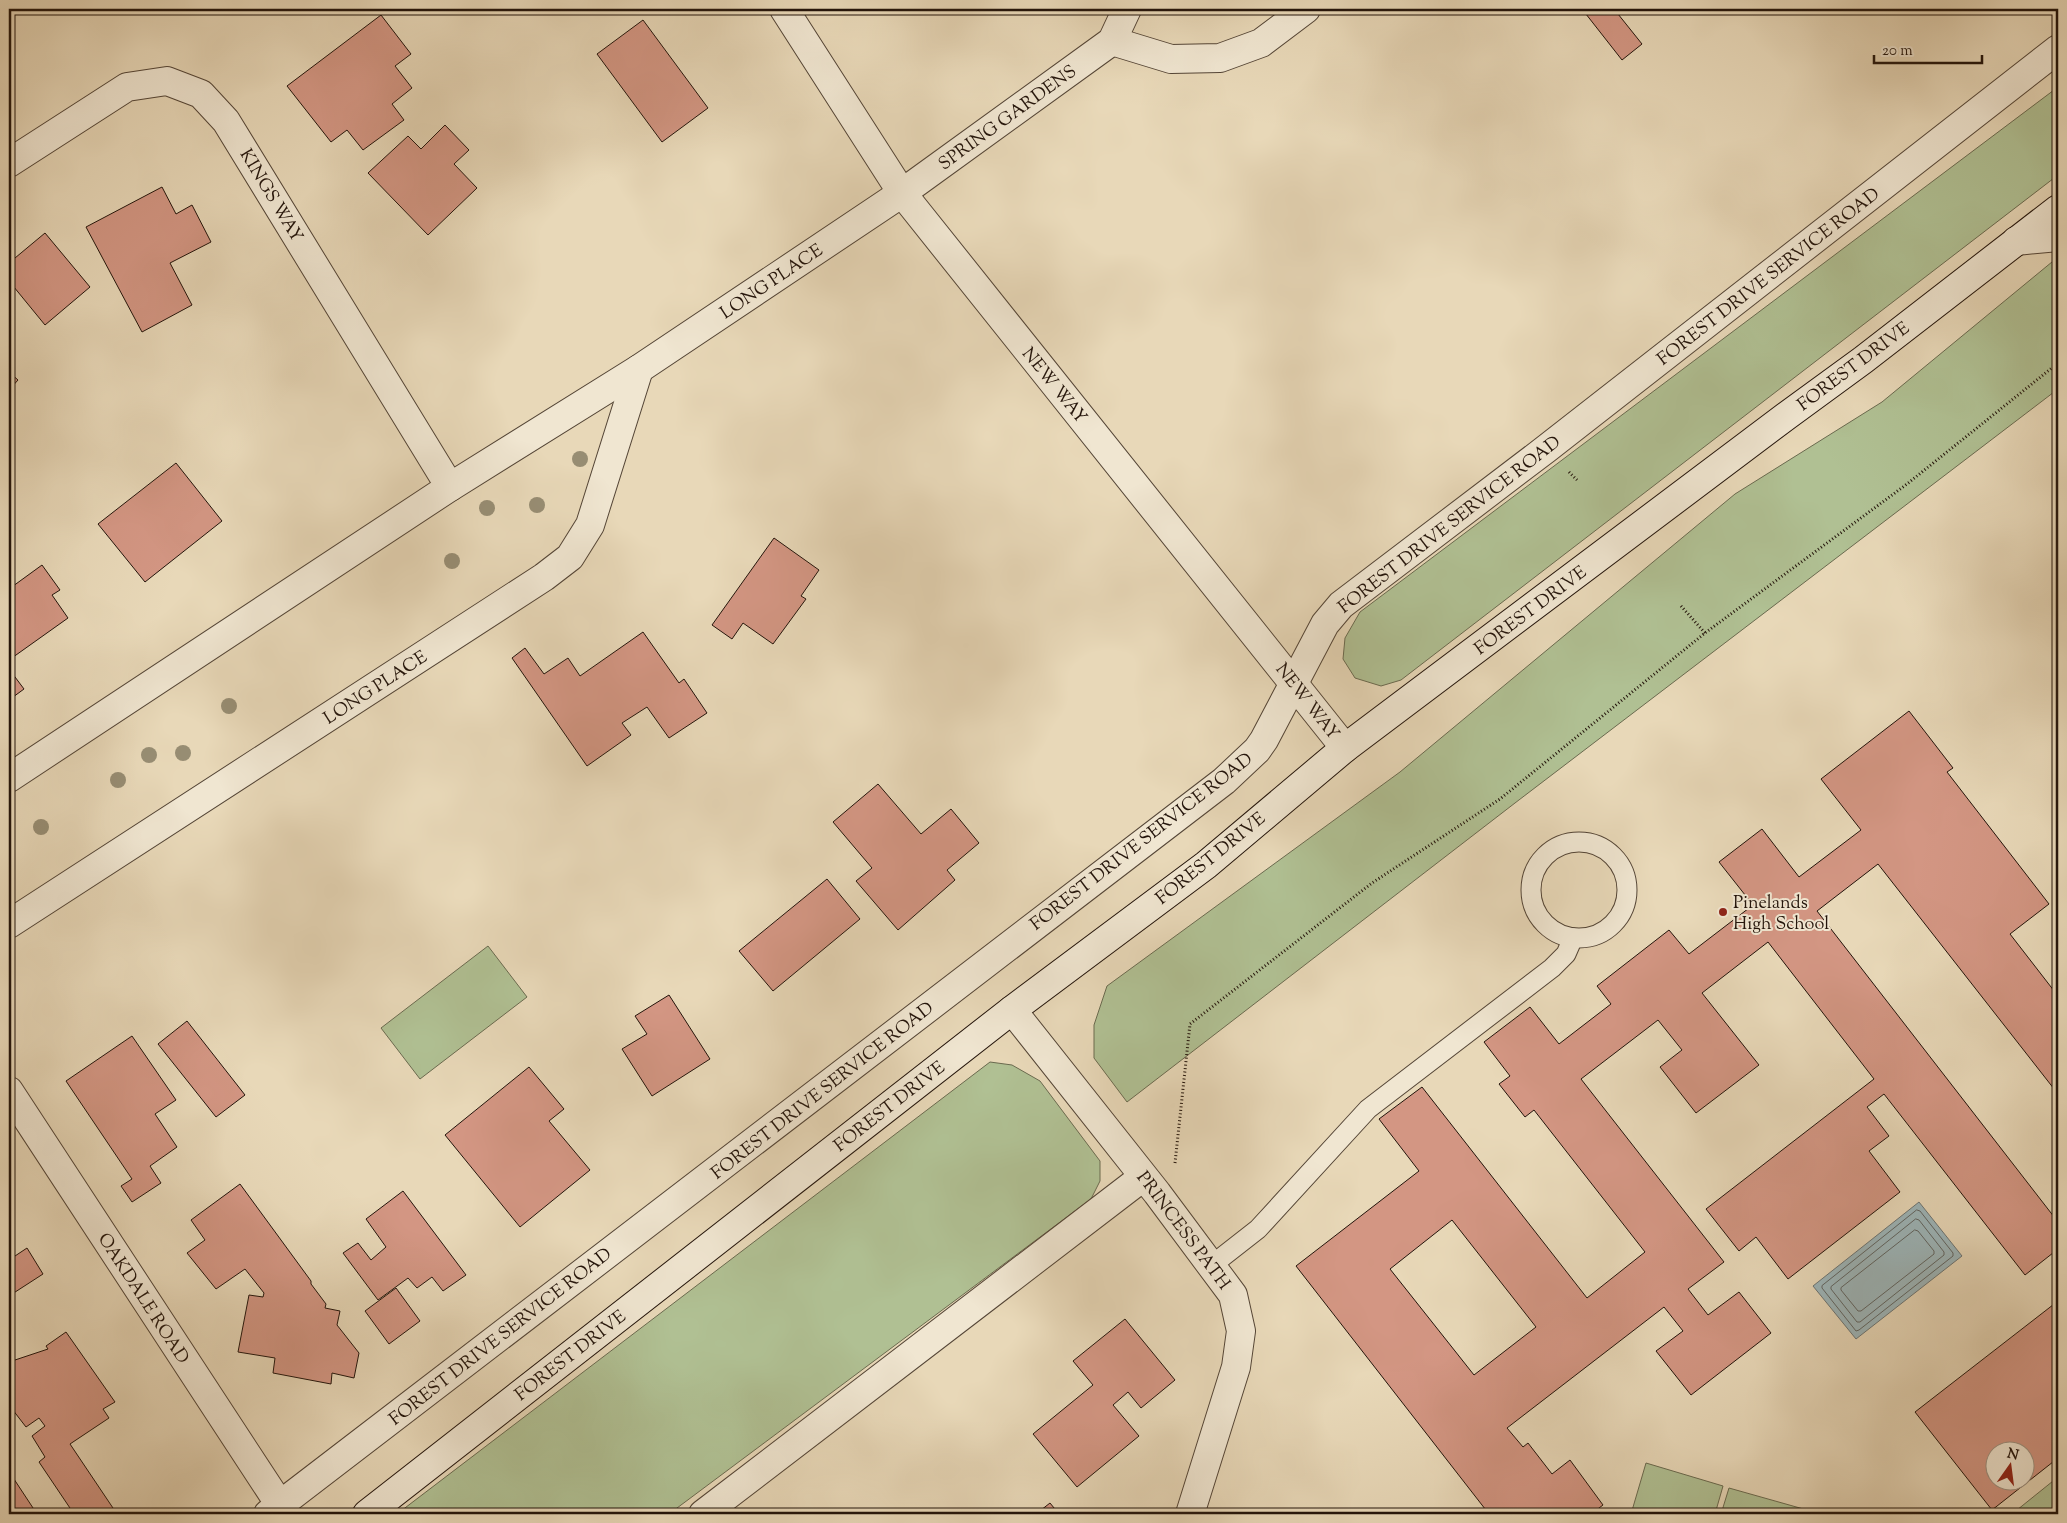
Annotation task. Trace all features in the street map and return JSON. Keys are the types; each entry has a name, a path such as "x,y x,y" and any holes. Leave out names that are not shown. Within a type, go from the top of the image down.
{"street":[{"name":"NEW WAY","path":"784,9 902,193 1345,748"},
{"name":"SPRING GARDENS","path":"902,193 1112,41 1127,9"},
{"path":"1112,41 1171,60 1220,58 1261,43 1306,9"},
{"name":"FOREST DRIVE SERVICE ROAD","path":"274,1510 1224,781 1257,750 1264,740 1325,624 1341,605 1546,449 2058,50"},
{"name":"KINGS WAY","path":"9,163 127,87 167,81 201,94 226,121 450,487"},
{"name":"LONG PLACE","path":"9,778 450,487 639,369 902,193"},
{"name":"FOREST DRIVE","path":"367,1514 1012,1010 1206,864 1345,748 1863,360 2058,209"},
{"path":"2016,241 2058,237"},
{"name":"LONG PLACE","path":"9,924 536,583 570,557 590,526 639,369"},
{"name":"PRINCESS PATH","path":"1012,1010 1234,1295 1240,1331 1236,1367 1190,1514"},
{"name":"OAKDALE ROAD","path":"9,1091 274,1510"},
{"path":"703,1514 1143,1176"}],"lane":[{"path":"1570,842 1585,842 1600,846 1612,855 1622,867 1627,881 1628,896 1623,911 1615,923 1603,933 1588,938 1573,938 1558,935 1546,926 1537,914 1532,900 1531,884 1535,870 1555,848 1570,842"},
{"path":"1212,1265 1258,1229 1368,1109 1552,968 1566,954 1573,938"}],"path":[{"path":"1174,1171 1190,1024 1372,882 1500,799 1704,633 1907,484 2058,363"},
{"path":"1681,606 1704,633"}],"green space":[{"path":"2058,87 2058,175 1401,680 1381,686 1355,678 1343,659 1345,638 1360,612"},
{"path":"2058,257 2058,389 1127,1102 1094,1058 1094,1025 1107,986 1400,772 1735,494 1882,402"},
{"path":"488,946 527,997 420,1079 381,1028"},
{"path":"990,1062 1012,1065 1040,1081 1100,1161 1100,1181 1091,1199 669,1514 397,1514"},
{"path":"1646,1463 1723,1486 1715,1514 1631,1514"},
{"path":"2058,1477 2058,1514 2012,1514"},
{"path":"1729,1488 1807,1510 1805,1514 1721,1514"}],"water":[{"path":"1919,1202 1962,1256 1856,1339 1813,1286"}],"building":[{"path":"1582,9 1614,9 1642,44 1622,60"},
{"path":"381,15 411,54 395,66 412,88 392,104 404,120 363,150 347,130 331,142 287,86"},
{"path":"643,20 708,108 662,142 597,54"},
{"path":"445,125 469,150 454,164 477,188 428,235 368,173 408,136 421,149"},
{"path":"162,187 176,214 192,205 211,242 170,263 192,305 142,332 86,227"},
{"path":"45,233 90,287 45,325 9,281 9,263"},
{"path":"9,372 18,380 9,390"},
{"path":"176,463 222,521 145,582 98,524"},
{"path":"774,538 819,570 801,596 806,599 773,644 743,623 732,639 712,625"},
{"path":"42,565 60,590 52,595 68,618 9,660 9,589"},
{"path":"643,632 679,683 684,679 707,713 669,738 647,707 622,723 631,735 587,766 512,658 525,648 544,674 568,658 580,676"},
{"path":"9,669 24,689 9,700"},
{"name":"Pinelands High School","path":"1909,711 1953,768 1947,772 2049,904 2010,934 2058,996 2058,1094 1878,864 1817,911 2058,1222 2058,1249 2025,1275 1884,1094 1867,1107 1889,1136 1869,1151 1900,1192 1788,1279 1756,1237 1739,1251 1706,1209 1874,1079 1768,942 1702,993 1759,1065 1696,1113 1660,1067 1682,1050 1658,1020 1581,1079 1724,1262 1688,1289 1708,1315 1739,1292 1771,1333 1691,1395 1656,1351 1683,1331 1664,1307 1507,1428 1523,1447 1528,1443 1552,1474 1570,1460 1603,1505 1591,1514 1489,1514 1296,1266 1419,1171 1379,1119 1422,1087 1587,1298 1645,1252 1534,1110 1525,1117 1499,1084 1510,1076 1484,1042 1530,1007 1559,1044 1611,1004 1597,986 1669,930 1689,954 1753,905 1719,862 1762,829 1799,877 1861,830 1821,779","holes":["1452,1220 1536,1327 1474,1375 1390,1269"]},
{"path":"878,784 921,834 951,809 979,843 947,870 955,880 898,930 856,881 872,868 833,822"},
{"path":"827,879 860,919 773,991 739,951"},
{"path":"669,995 710,1059 652,1096 622,1049 647,1034 635,1016"},
{"path":"187,1021 245,1095 216,1117 158,1044"},
{"path":"132,1036 176,1100 155,1114 177,1147 150,1166 161,1183 132,1202 121,1186 132,1179 66,1081"},
{"path":"529,1067 564,1109 549,1121 590,1170 520,1227 445,1135"},
{"path":"240,1184 311,1281 311,1284 326,1304 325,1308 340,1311 337,1325 359,1353 354,1378 332,1373 331,1384 273,1373 275,1358 238,1352 249,1295 263,1297 264,1293 245,1269 216,1289 187,1253 205,1240 191,1220"},
{"path":"403,1191 466,1275 443,1291 432,1277 417,1288 408,1278 378,1300 343,1253 358,1243 371,1260 386,1247 366,1219"},
{"path":"27,1248 43,1274 9,1296 9,1260"},
{"path":"396,1288 420,1321 389,1344 365,1311"},
{"path":"2058,1301 2058,1458 2034,1477 2034,1440 1984,1440 1984,1490 2017,1490 1992,1510 1915,1412"},
{"path":"1125,1319 1175,1380 1141,1408 1128,1392 1113,1405 1139,1436 1077,1487 1033,1434 1093,1385 1073,1361"},
{"path":"66,1332 115,1402 103,1409 109,1418 70,1444 115,1511 109,1514 74,1514 39,1462 45,1457 32,1436 45,1426 39,1418 26,1427 9,1405 9,1362 48,1349 46,1346"},
{"path":"10,1473 37,1514 9,1514"},
{"path":"1050,1503 1059,1514 1036,1514"}],"place":[{"name":"Pinelands High School","path":"1723,912"}]}
